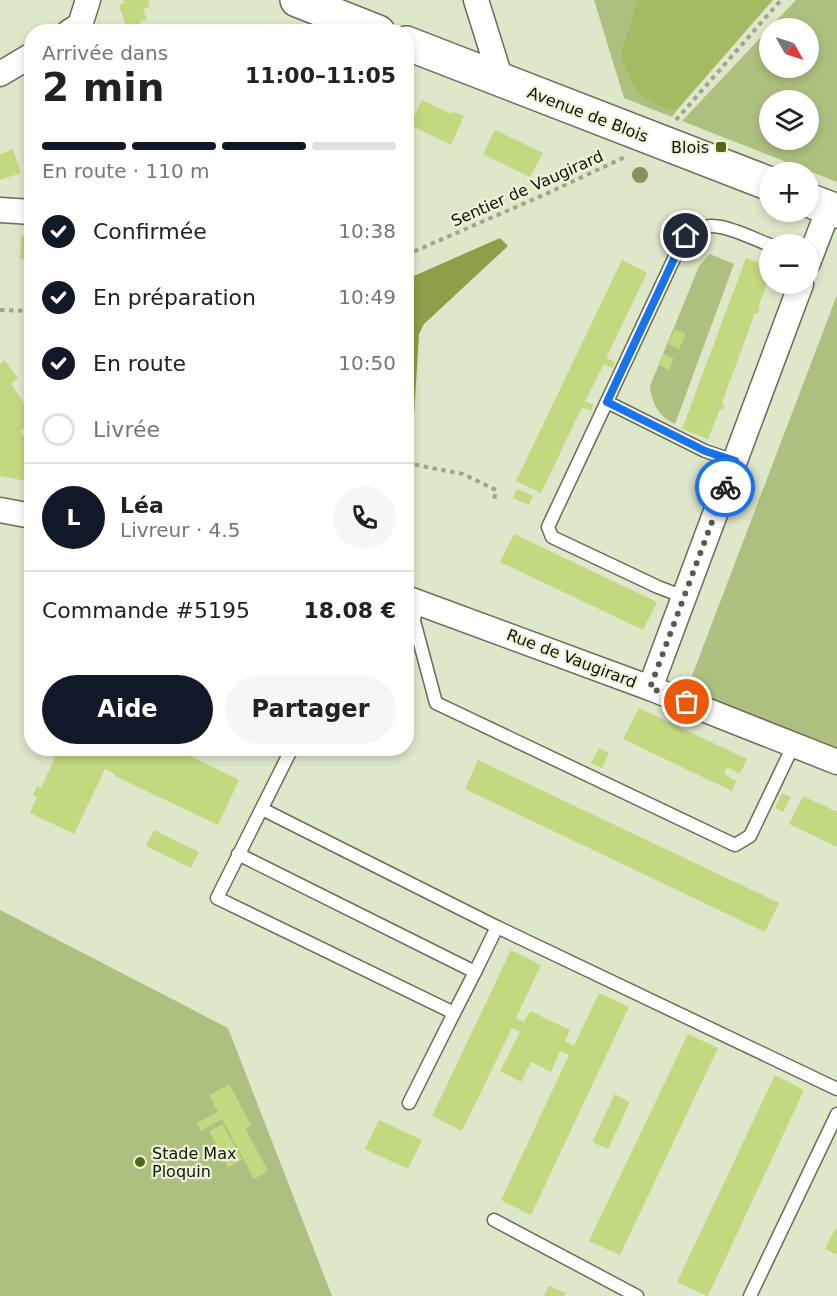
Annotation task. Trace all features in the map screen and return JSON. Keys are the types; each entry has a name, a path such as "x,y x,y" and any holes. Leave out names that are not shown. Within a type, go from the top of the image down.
{"main road":[{"path":"297,0 358,24"},
{"name":"Avenue de Blois","path":"414,46 759,180"}],"street":[{"path":"81,24 88,0"},
{"path":"476,0 501,80"},
{"path":"0,74 24,60"},
{"path":"817,234 825,206"},
{"path":"0,210 24,212"},
{"path":"650,688 797,294"},
{"path":"0,510 24,514"},
{"name":"Rue de Vaugirard","path":"414,600 650,688 837,762"}],"lane":[{"path":"684,597 552,537 548,527 686,236 702,226 713,225 759,241"},
{"path":"607,402 705,451 735,461"},
{"path":"414,621 436,703 735,845 750,836 794,744"},
{"path":"288,756 217,898 454,1013"},
{"path":"262,808 497,927 837,1089"},
{"path":"238,854 475,972"},
{"path":"409,1103 497,927"},
{"path":"750,1296 837,1114"},
{"path":"494,1220 637,1296"}],"path":[{"path":"657,141 781,0"},
{"name":"Sentier de Vaugirard","path":"414,252 548,193 657,141"},
{"path":"0,310 24,311"},
{"path":"414,465 463,474 496,490 494,500"}],"shaded area":[{"path":"594,0 637,0 620,54 671,111 677,110 672,117 624,98"},
{"path":"637,0 773,0 677,110 671,111 641,96 620,54"},
{"path":"796,0 837,0 837,182 819,175 819,162 786,162 682,121 759,39 759,78 819,78 819,18 779,18"},
{"path":"500,238 508,246 424,324 419,334 414,416 414,276"},
{"path":"710,254 734,264 675,424 657,409 650,386 699,266"},
{"path":"837,295 837,752 687,689"},
{"name":"Stade Max Ploquin","path":"0,910 228,1028 332,1296 0,1296"}],"building":[{"path":"123,0 148,0 150,7 143,9 147,20 140,21 141,24 125,24 119,5 124,3"},
{"path":"422,100 452,114 453,111 464,116 451,145 414,127 414,117"},
{"path":"495,130 543,153 530,177 483,154"},
{"path":"13,149 21,173 0,180 0,154"},
{"path":"21,236 24,236 24,259 20,259"},
{"path":"746,258 759,263 759,294 763,294 758,307 760,308 758,314 755,313 722,403 725,404 722,410 720,409 708,439 682,429"},
{"path":"622,260 647,273 606,358 615,362 612,368 604,364 585,401 593,405 591,411 582,407 541,493 516,481"},
{"path":"675,329 686,334 679,349 668,344"},
{"path":"664,354 674,359 668,370 658,364"},
{"path":"4,360 18,378 11,384 24,403 24,428 20,431 24,436 24,480 0,476 0,364"},
{"path":"517,489 533,496 529,505 513,498"},
{"path":"514,534 657,602 643,630 500,562"},
{"path":"639,708 747,759 740,774 727,767 724,774 736,781 732,791 623,739"},
{"path":"599,748 609,753 602,768 591,763"},
{"path":"55,756 190,756 239,780 218,825 115,776 105,769 74,834 30,813 37,797 33,795 37,786 41,788"},
{"path":"478,760 779,903 765,932 465,789"},
{"path":"782,793 791,797 783,812 775,808"},
{"path":"803,796 837,812 837,847 789,824"},
{"path":"154,830 199,852 191,868 146,846"},
{"path":"511,950 541,965 516,1018 524,1022 530,1011 570,1030 565,1041 574,1046 599,993 629,1007 531,1215 501,1200 569,1055 560,1051 551,1072 531,1062 521,1082 500,1071 520,1032 512,1028 462,1131 432,1116"},
{"path":"688,1034 718,1048 620,1255 589,1241"},
{"path":"775,1075 804,1090 707,1296 677,1282"},
{"path":"229,1084 251,1125 245,1128 268,1171 254,1179 222,1119 201,1131 197,1123 218,1112 209,1095"},
{"path":"615,1094 630,1102 608,1149 592,1142"},
{"path":"379,1120 422,1140 408,1169 365,1149"},
{"path":"223,1124 242,1160 228,1167 209,1131"},
{"path":"835,1229 837,1230 837,1255 825,1249"},
{"path":"549,1286 566,1293 564,1296 544,1296"}],"way so far":[{"path":"687,702 650,688 725,487"}],"place":[{"name":"Blois","path":"721,147"},
{"name":"Stade Max Ploquin","path":"140,1162"}],"route":[{"path":"686,236 607,402 705,451 735,461 725,487"}]}
